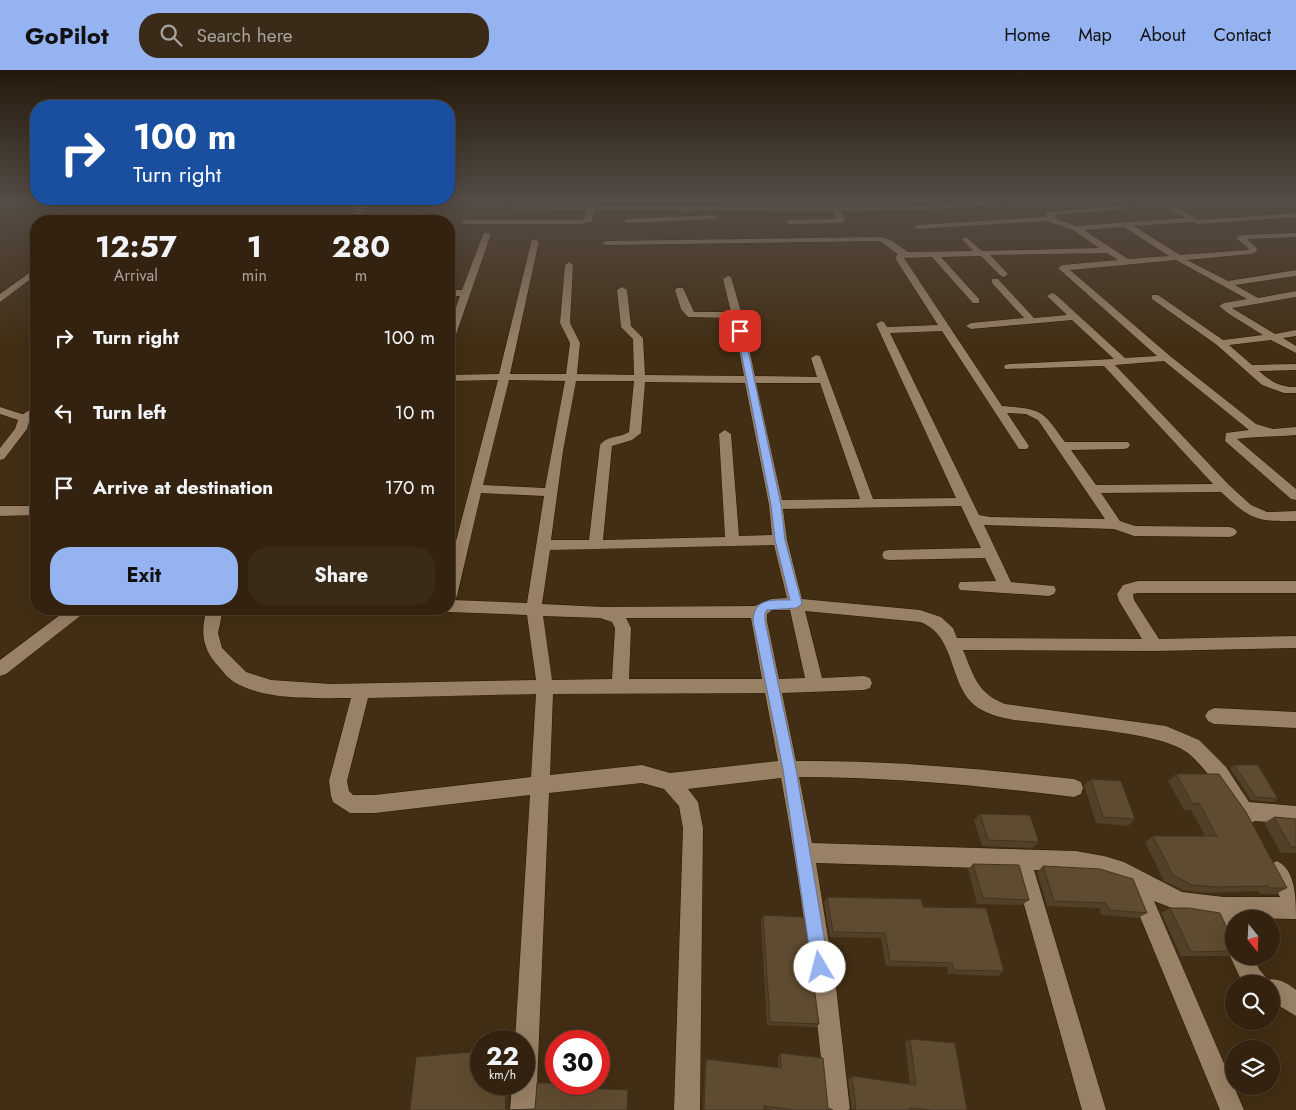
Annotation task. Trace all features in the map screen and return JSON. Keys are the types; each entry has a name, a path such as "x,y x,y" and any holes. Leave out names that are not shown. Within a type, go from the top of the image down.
{"street":[{"path":"455,322 481,250"},
{"path":"455,572 504,376 533,250"},
{"path":"898,250 903,254 1108,250 1126,262"},
{"path":"978,250 1004,274"},
{"path":"1165,250 1254,299"},
{"path":"1253,250 1180,259 1062,268 1166,358 1252,427 1261,432"},
{"path":"903,254 899,258 1024,446"},
{"path":"934,254 976,301"},
{"path":"523,1110 545,687 534,609 575,343 565,323 568,265"},
{"path":"1226,284 1296,273"},
{"path":"0,299 30,276"},
{"path":"728,279 776,505 780,540 815,685"},
{"path":"995,281 1032,320"},
{"path":"595,544 606,445 608,442 629,439 633,436 640,379 638,338 626,327 622,290"},
{"path":"680,290 686,309 691,314 737,315"},
{"path":"455,293 465,293"},
{"path":"1296,294 1254,299 1224,306 1296,350"},
{"path":"1052,296 1123,362"},
{"path":"1156,297 1221,343 1266,383 1275,388 1296,390"},
{"path":"970,326 1075,317"},
{"path":"945,328 883,327 1006,587"},
{"path":"1221,343 1296,333"},
{"path":"816,358 868,503"},
{"path":"1010,367 1107,363 1166,358"},
{"path":"1107,363 1224,488 1246,508 1268,517 1296,516"},
{"path":"1251,368 1296,367"},
{"path":"455,378 504,376 824,380"},
{"path":"999,409 1028,411 1042,418 1115,524"},
{"path":"0,410 24,418"},
{"path":"0,456 21,429 24,418 30,414"},
{"path":"1296,431 1272,434 1261,432 1230,436 1231,441 1296,496"},
{"path":"725,434 732,542"},
{"path":"1062,446 1124,444"},
{"path":"1092,489 1224,488"},
{"path":"476,489 551,492"},
{"path":"776,505 965,502"},
{"path":"0,512 30,511"},
{"path":"974,518 990,522 1115,524 1134,531 1230,532"},
{"path":"543,545 780,540"},
{"path":"889,554 990,553"},
{"path":"965,586 1049,590"},
{"path":"1155,645 1127,601 1125,594 1128,589 1138,587 1296,587"},
{"path":"838,1110 834,1061 804,853 790,769 771,686 759,621 759,612 763,607 771,604 796,604 920,616 935,621 947,632 972,691 986,704 1005,711 1160,731 1193,746 1219,773 1249,819 1296,815"},
{"path":"455,606 601,612 759,612"},
{"path":"601,612 618,618 624,628 620,685"},
{"path":"0,669 71,615"},
{"path":"213,615 209,626 210,643 222,661 240,677 272,688 315,692 620,685 771,686 864,684"},
{"path":"953,644 1155,645 1296,642"},
{"path":"361,691 338,781 340,796 350,804 375,804 642,774 670,782 790,769 878,769 957,775 1074,788"},
{"path":"1214,716 1296,720"},
{"path":"670,782 688,802 693,828 687,1110"},
{"path":"804,853 1076,861 1112,866 1133,876 1155,891 1181,902 1296,907 1271,860"},
{"path":"1021,860 1094,1110"},
{"path":"1133,876 1232,1110"},
{"path":"1217,905 1225,921"},
{"path":"1280,992 1296,1005"}],"building":[{"path":"1234,765 1258,765 1278,799 1256,797"},
{"path":"1176,774 1219,774 1246,812 1287,888 1192,885 1173,875 1153,836 1217,836 1199,803 1193,804"},
{"path":"1091,779 1121,781 1135,819 1103,817"},
{"path":"980,814 1030,815 1039,842 988,840"},
{"path":"1274,817 1296,819 1296,847 1291,847"},
{"path":"973,864 1019,865 1029,900 983,898"},
{"path":"1043,866 1100,869 1133,879 1147,913 1109,910 1106,903 1054,901"},
{"path":"827,897 921,899 923,907 986,908 1004,971 954,970 952,963 890,961 885,933 833,932"},
{"path":"1170,908 1189,908 1220,913 1225,924 1225,951 1191,952"},
{"path":"763,915 805,917 819,1024 770,1022"},
{"path":"910,1039 955,1043 967,1110 910,1108 910,1110 854,1110 856,1108 852,1076 916,1085"},
{"path":"470,1052 470,1095 506,1095 505,1108 507,1110 410,1110 416,1057"},
{"path":"780,1053 823,1058 828,1108 833,1110 795,1110 764,1106 764,1110 704,1110 706,1059 781,1068"},
{"path":"537,1083 545,1083 545,1095 610,1095 610,1089 628,1090 627,1110 507,1110 535,1109"}],"route":[{"path":"740,331 776,505 780,540 796,604 771,604 763,607 759,612 759,621 771,686 790,769 820,967"}]}
